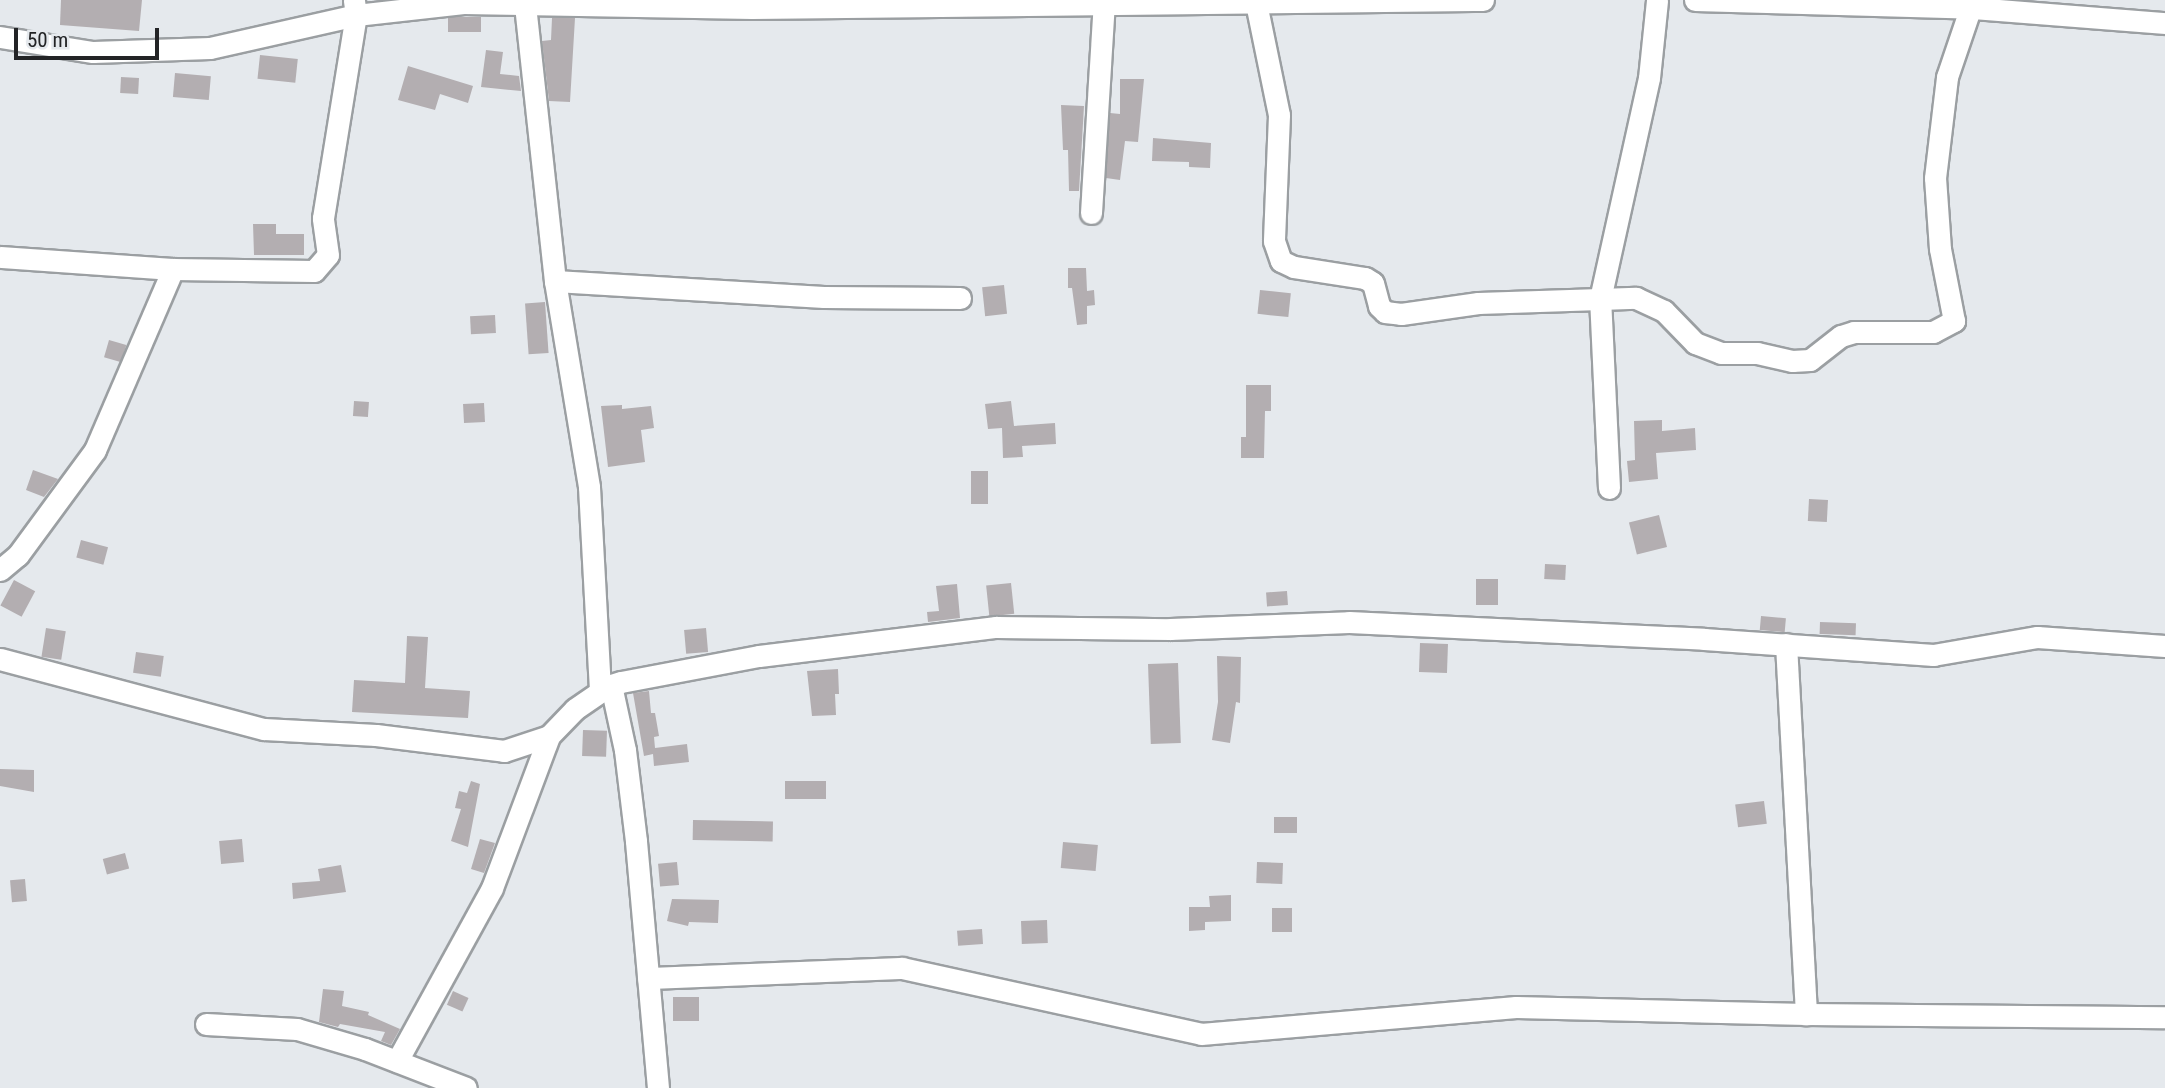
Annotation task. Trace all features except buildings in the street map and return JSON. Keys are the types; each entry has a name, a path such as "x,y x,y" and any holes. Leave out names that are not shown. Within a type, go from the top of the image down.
{"street":[{"path":"0,37 93,52 210,48 355,7 463,3 752,8 1104,2 1483,0"},
{"path":"1609,488 1600,299 1649,78 1657,0"},
{"path":"1695,0 1973,4 2165,23"},
{"path":"1091,213 1104,2"},
{"path":"1256,3 1279,115 1274,241 1281,261 1294,267 1365,278 1373,283 1379,306 1385,312 1401,314 1478,303 1636,298 1664,311 1695,343 1721,353 1757,353 1792,360 1810,360 1841,336 1854,332 1933,331 1951,325 1954,321 1940,249 1936,165 1947,77 1973,4"},
{"path":"525,5 555,281 589,487 605,688 625,750 658,1088"},
{"path":"0,257 173,269 314,271 328,255 323,218 355,7"},
{"path":"0,570 18,555 95,450 173,269"},
{"path":"555,281 824,297 960,298"},
{"path":"397,1061 492,887 549,736 575,709 605,688 759,656 996,627 1170,629 1349,622 1786,644 1933,655 2037,637 2165,646"},
{"path":"1786,644 1806,1014"},
{"path":"0,659 264,729 376,735 504,751 549,736"},
{"path":"648,978 902,968 1201,1034 1516,1007 1806,1014 2165,1017"},
{"path":"206,1024 298,1029 397,1061 466,1088"}]}
